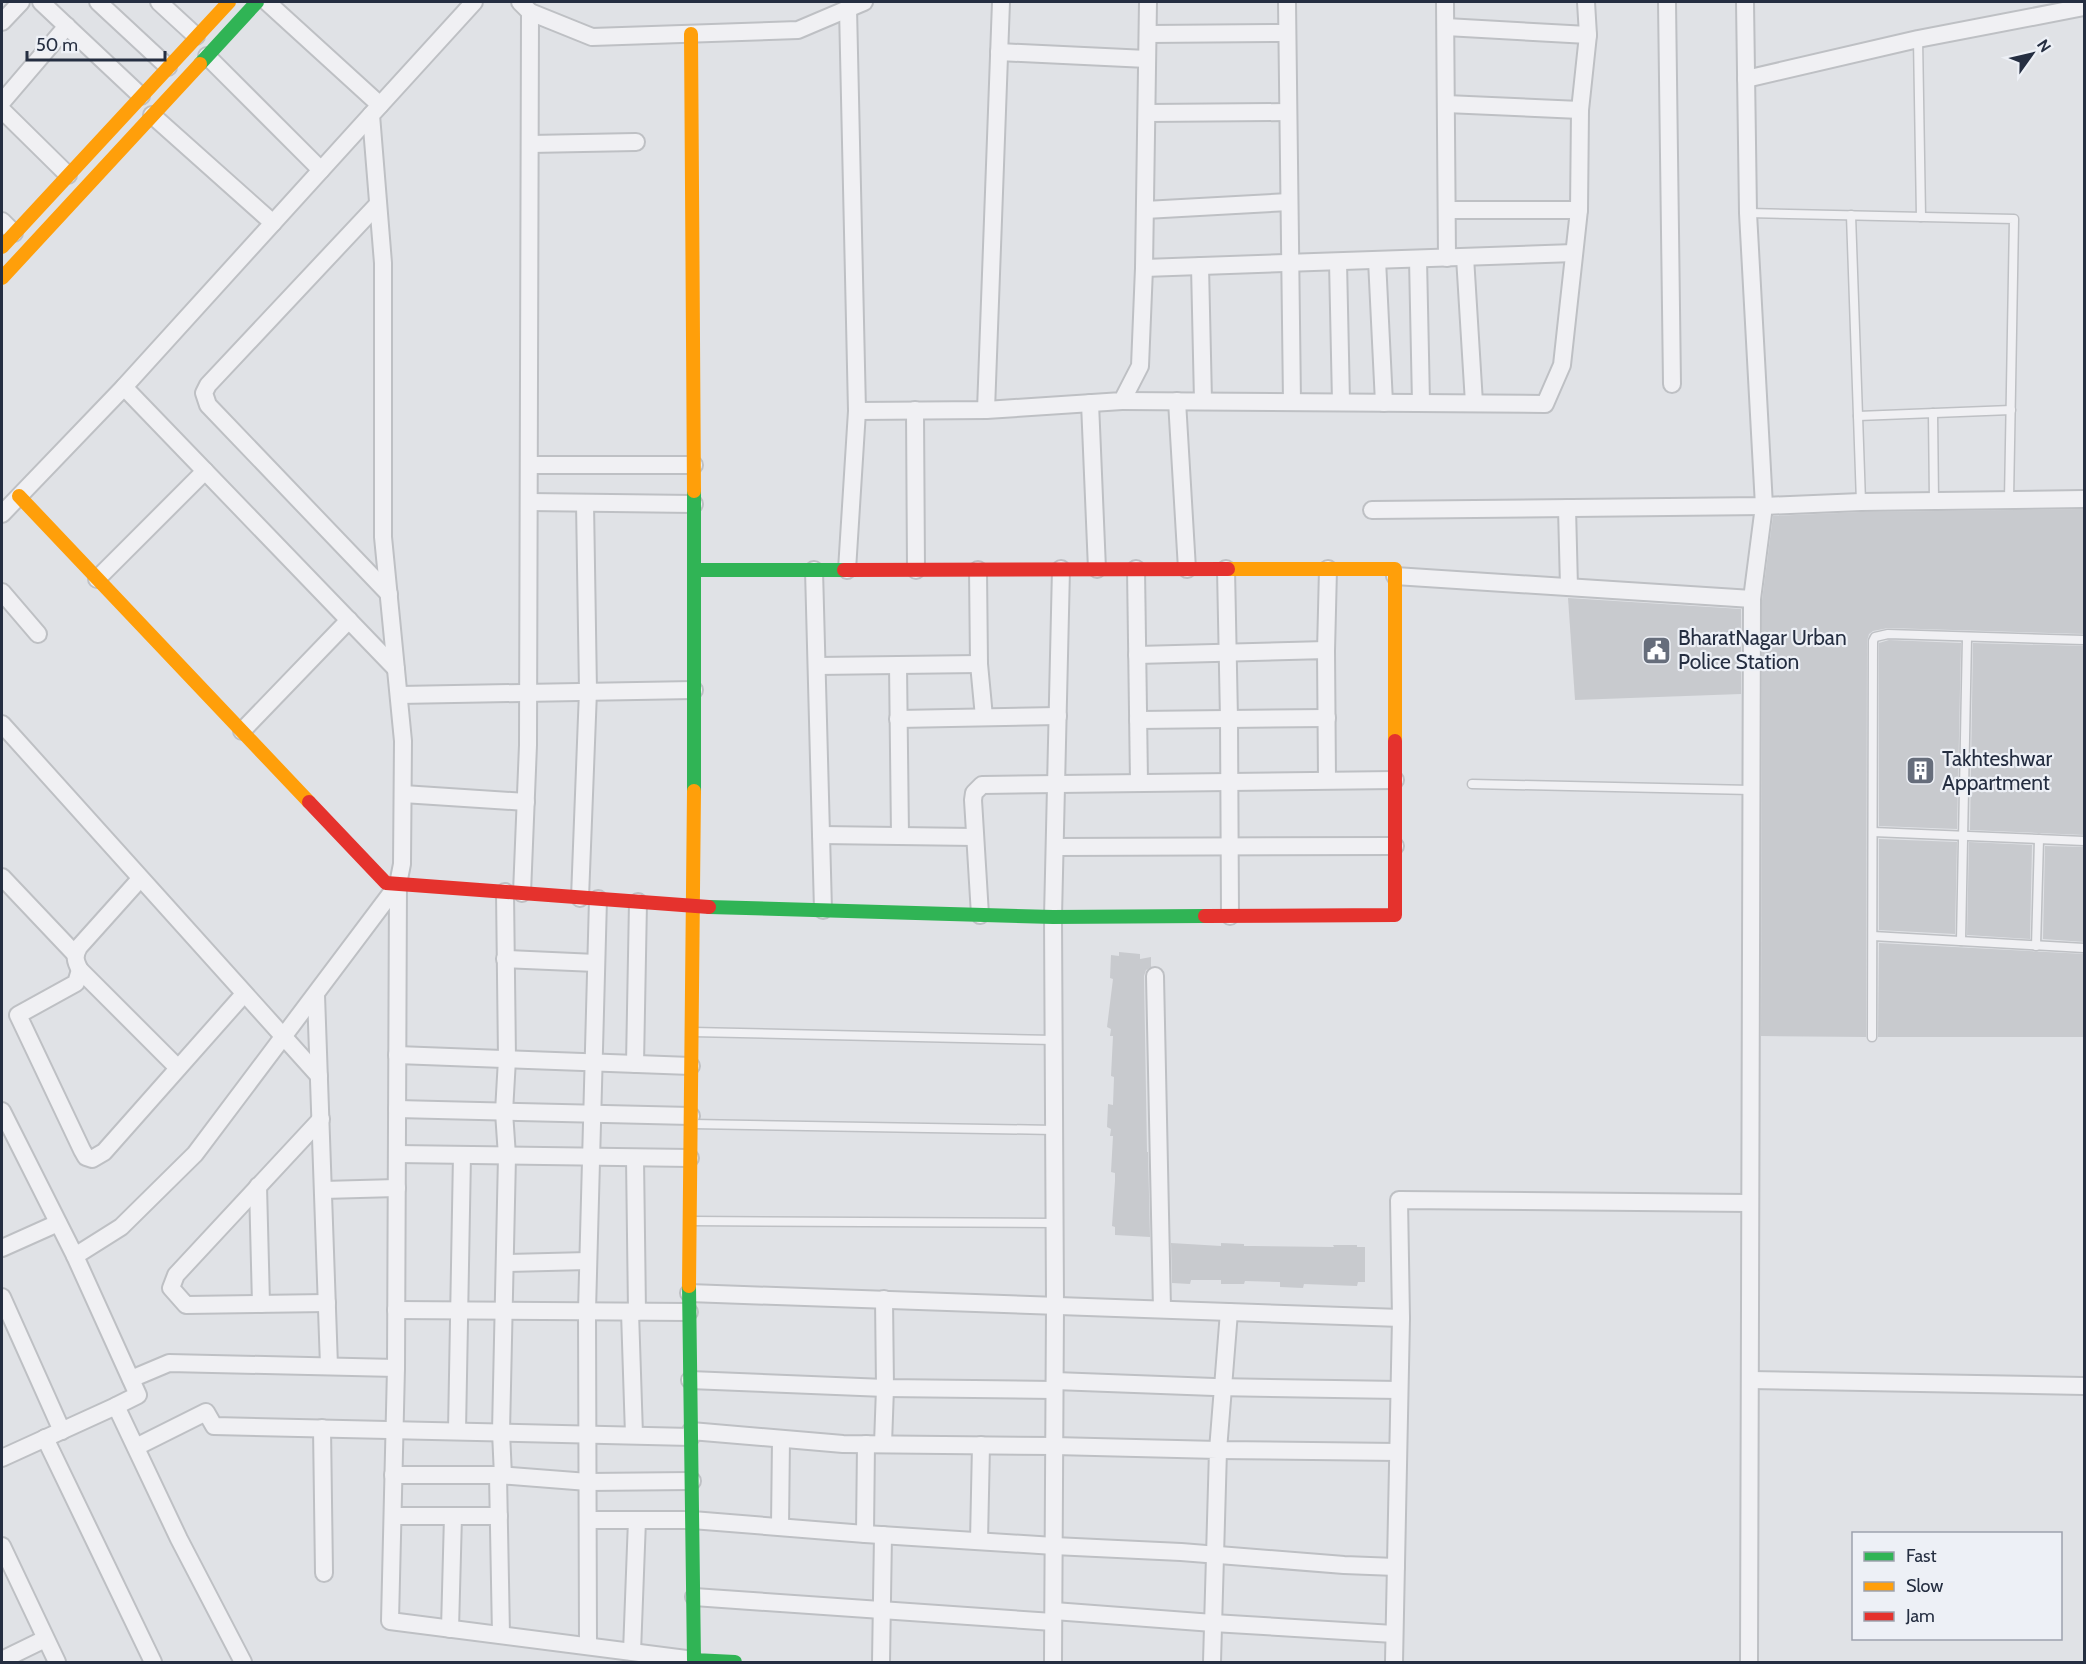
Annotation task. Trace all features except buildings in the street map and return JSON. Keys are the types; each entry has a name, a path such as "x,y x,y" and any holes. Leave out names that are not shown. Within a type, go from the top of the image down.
{"street":[{"path":"2,22 21,2"},
{"path":"41,2 141,96"},
{"path":"98,2 168,67"},
{"path":"159,2 196,36"},
{"path":"2,247 228,2"},
{"path":"2,278 257,2"},
{"path":"267,2 376,110 378,204 383,263 383,537 403,741 402,864 398,884 396,1368 390,1621 694,1660 735,1662"},
{"path":"2,514 124,387 474,2"},
{"path":"522,893 528,692 529,502 530,144 525,7 592,37 798,30 864,2"},
{"path":"986,410 1001,2"},
{"path":"1122,401 1140,366 1144,268 1148,2"},
{"path":"1287,2 1292,402"},
{"path":"1446,2 1447,258"},
{"path":"857,411 986,410 1122,401 1545,404 1562,366 1579,210 1580,110 1588,35 1586,2"},
{"path":"1667,2 1672,384"},
{"path":"1749,4 1746,79 1748,213 1764,506 1752,599 1749,1662"},
{"path":"1746,79 1918,39 2085,7"},
{"path":"847,570 857,411 848,8"},
{"path":"2,102 67,26"},
{"path":"1446,27 1588,35"},
{"path":"1148,34 1287,33"},
{"path":"691,34 694,690 689,1312 694,1660"},
{"path":"999,52 1147,59"},
{"path":"207,56 321,170"},
{"path":"1446,104 1580,110"},
{"path":"2,110 68,175"},
{"path":"1146,113 1288,112"},
{"path":"152,115 273,223"},
{"path":"530,144 636,142"},
{"path":"1145,210 1289,202"},
{"path":"378,204 208,385 204,393 208,405 389,594"},
{"path":"1447,210 1579,210"},
{"path":"2,221 14,233"},
{"path":"1144,268 1574,253"},
{"path":"1465,257 1474,403"},
{"path":"1418,259 1421,403"},
{"path":"1377,260 1384,403"},
{"path":"1338,262 1341,402"},
{"path":"1200,266 1203,401"},
{"path":"124,387 396,669"},
{"path":"1177,401 1187,569"},
{"path":"1090,403 1097,569"},
{"path":"915,410 916,570"},
{"path":"529,465 694,465"},
{"path":"97,579 205,471"},
{"path":"19,496 386,883 692,906 1053,917 1395,915 1395,569 694,570"},
{"path":"1372,510 1764,506 1861,502 2085,499"},
{"path":"529,502 694,504"},
{"path":"580,898 588,691 585,503"},
{"path":"1568,508 1569,587"},
{"path":"1053,1662 1055,1306 1053,917 1061,569"},
{"path":"1136,569 1139,782"},
{"path":"1226,569 1230,916"},
{"path":"1327,780 1328,569"},
{"path":"814,570 823,910"},
{"path":"978,570 979,664 984,717"},
{"path":"1395,576 1752,599"},
{"path":"2,592 38,634"},
{"path":"242,731 349,620"},
{"path":"1137,655 1326,651"},
{"path":"817,666 979,664"},
{"path":"898,665 900,836"},
{"path":"399,695 694,690"},
{"path":"898,719 1058,716"},
{"path":"1138,720 1327,718"},
{"path":"2,724 319,1076"},
{"path":"980,915 973,800 977,788 982,786 1057,783 1395,780"},
{"path":"403,794 526,802"},
{"path":"821,835 975,837"},
{"path":"1055,847 1395,846"},
{"path":"2,877 77,962 178,1068"},
{"path":"140,879 79,947 76,983 18,1015 86,1157 92,1159 104,1152 244,994"},
{"path":"75,1256 122,1227 195,1154 398,884"},
{"path":"501,1635 499,1516 507,1156 504,1112 507,1059 505,892"},
{"path":"588,1646 587,1311 598,899"},
{"path":"636,1064 638,902"},
{"path":"505,959 596,963"},
{"path":"1155,976 1162,1310"},
{"path":"316,994 329,1366"},
{"path":"397,1055 691,1066"},
{"path":"397,1109 592,1114 691,1120"},
{"path":"2,1111 75,1256 138,1395 2,1458"},
{"path":"321,1119 176,1275 171,1288 186,1305 327,1302"},
{"path":"397,1154 690,1158"},
{"path":"457,1431 462,1155"},
{"path":"634,1436 635,1158"},
{"path":"258,1186 261,1304"},
{"path":"323,1190 397,1188"},
{"path":"1394,1662 1401,1318 1399,1200 1750,1203"},
{"path":"2,1248 58,1223"},
{"path":"505,1263 588,1261"},
{"path":"689,1293 1401,1318"},
{"path":"2,1297 62,1431"},
{"path":"865,1534 874,1444 885,1388 884,1299"},
{"path":"396,1310 689,1312"},
{"path":"1212,1662 1218,1450 1229,1312"},
{"path":"131,1379 169,1364 396,1368"},
{"path":"690,1380 885,1388 1055,1386 1399,1390"},
{"path":"1750,1380 2085,1386"},
{"path":"116,1406 241,1662"},
{"path":"136,1447 206,1412 214,1426 634,1436 691,1434 874,1444 1398,1452"},
{"path":"322,1428 324,1573"},
{"path":"45,1438 153,1662"},
{"path":"780,1527 781,1439"},
{"path":"979,1541 981,1445"},
{"path":"393,1475 500,1476 588,1482 692,1481"},
{"path":"393,1516 499,1516"},
{"path":"450,1629 453,1516"},
{"path":"589,1520 692,1520 865,1534 1396,1567"},
{"path":"632,1652 637,1520"},
{"path":"881,1662 883,1535"},
{"path":"2,1546 57,1662"},
{"path":"694,1597 882,1611 1213,1623 1394,1634"},
{"path":"2,1660 45,1639"}],"lane":[{"path":"1918,39 1921,217"},
{"path":"1748,213 2014,219 2009,500"},
{"path":"1851,215 1861,502"},
{"path":"1858,416 2011,410"},
{"path":"1933,413 1934,501"},
{"path":"1872,1037 1873,641 1879,635 2085,640"},
{"path":"1961,941 1967,637"},
{"path":"1472,784 1751,790"},
{"path":"1873,832 2085,841"},
{"path":"2036,946 2039,839"},
{"path":"1873,936 2085,948"},
{"path":"692,1032 1054,1040"},
{"path":"691,1120 1054,1130"},
{"path":"690,1221 1054,1223"}],"traffic: fast":[{"path":"200,64 257,2"},
{"path":"694,491 694,791"},
{"path":"694,570 844,570"},
{"path":"709,907 1053,917 1205,916"},
{"path":"689,1286 694,1660 735,1662"}],"traffic: slow":[{"path":"2,247 229,2"},
{"path":"691,34 694,491"},
{"path":"2,278 200,64"},
{"path":"19,496 309,802"},
{"path":"1228,569 1395,569 1395,741"},
{"path":"689,1286 694,791"}],"traffic: jam":[{"path":"844,570 1228,569"},
{"path":"1205,916 1395,915 1395,741"},
{"path":"309,802 386,883 709,907"}],"place":[{"name":"BharatNagar Urban Police Station","path":"1657,650"},
{"name":"Takhteshwar Appartment","path":"1921,771"}]}
